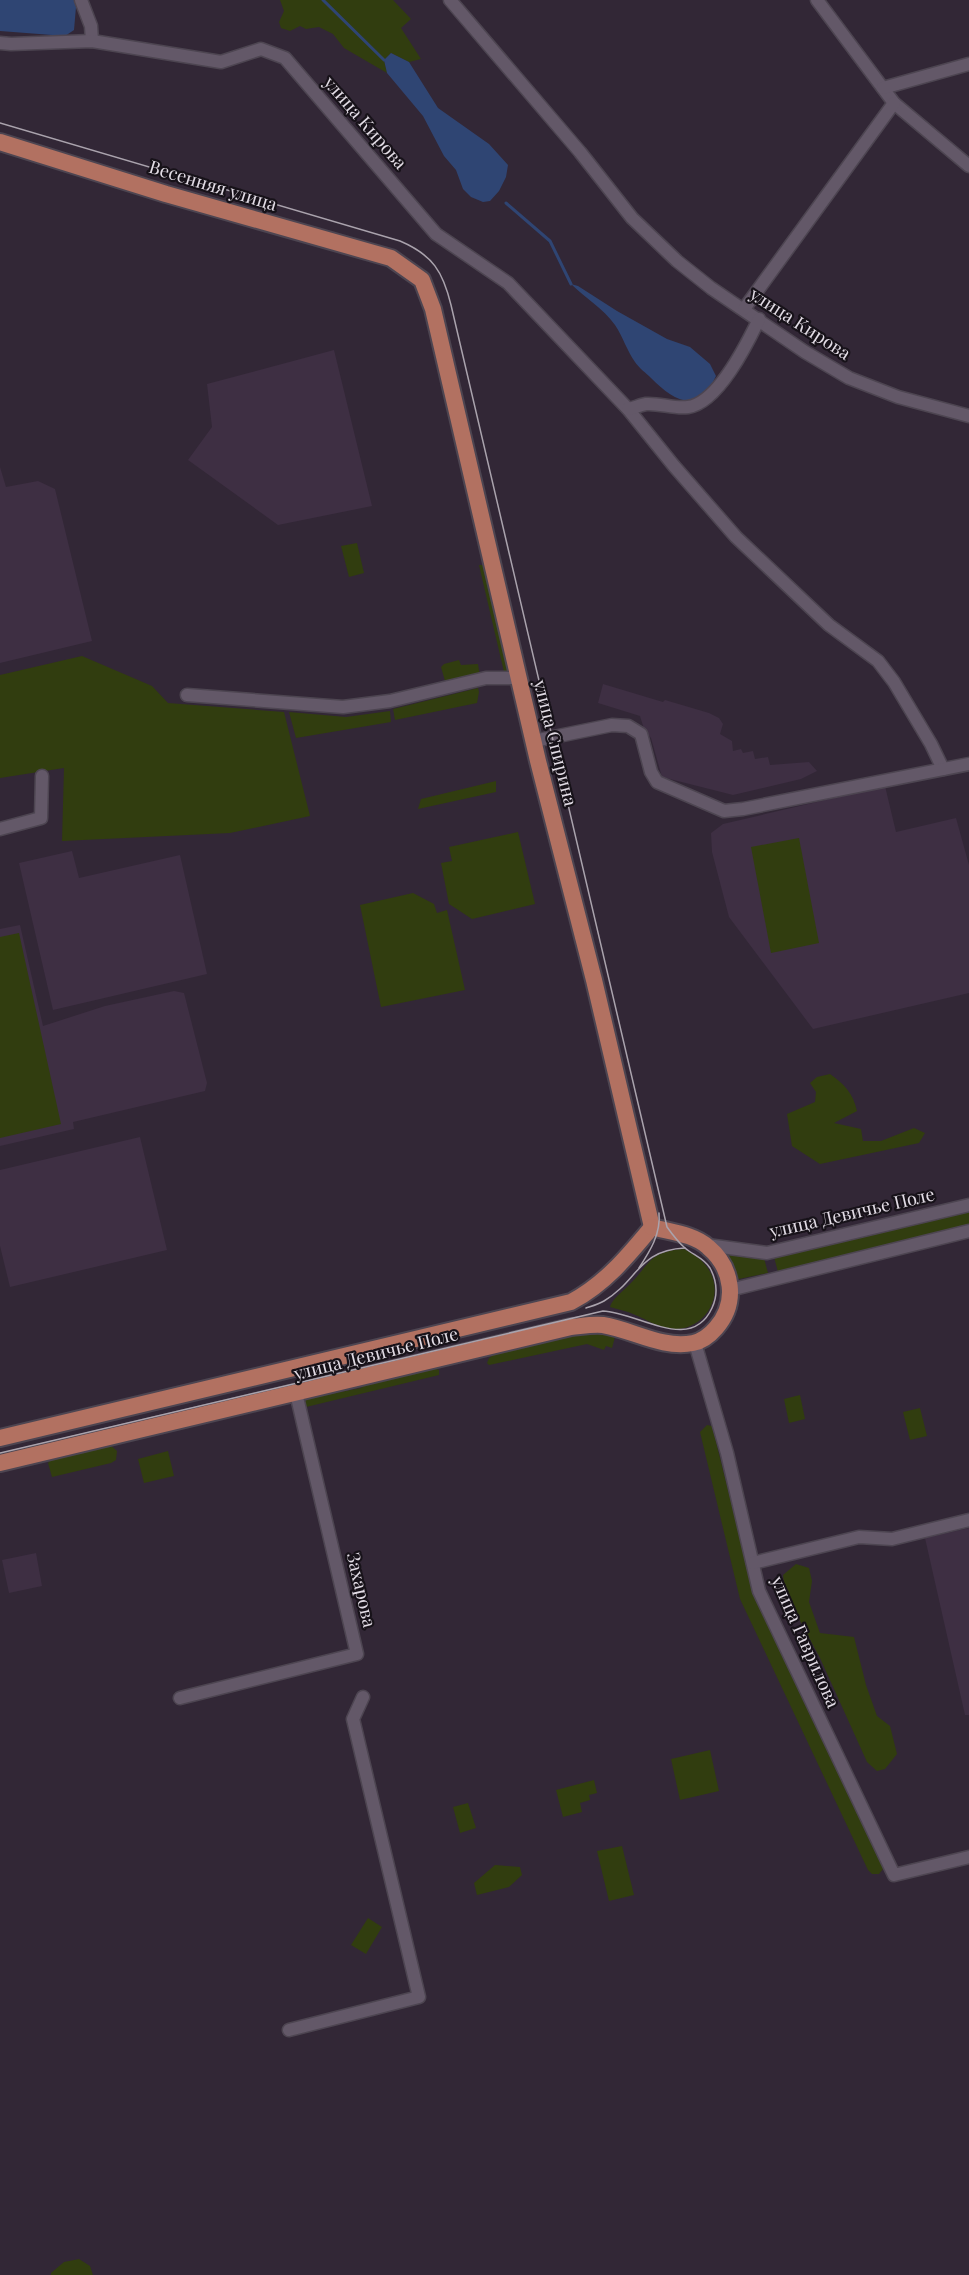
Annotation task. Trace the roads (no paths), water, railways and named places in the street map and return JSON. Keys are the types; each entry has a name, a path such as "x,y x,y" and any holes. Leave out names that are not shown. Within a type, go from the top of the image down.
{"main road":[{"name":"Весенняя улица","path":"0,142 166,194 368,250 391,258 413,272"},
{"name":"улица Спирина","path":"413,272 422,280 433,309 518,678 594,981 652,1227"},
{"name":"улица Девичье Поле","path":"0,1438 571,1302 585,1294 617,1268 652,1227 690,1237 707,1245"},
{"path":"695,1343 705,1338 722,1321 728,1309 730,1290 728,1274 721,1260 707,1245"},
{"name":"улица Девичье Поле","path":"0,1463 571,1327 603,1325 670,1344 695,1343"}],"street":[{"path":"81,0 91,26 92,40"},
{"name":"улица Кирова","path":"450,0 580,152 632,218 677,261 711,288 805,352 849,378 898,397 969,416"},
{"path":"818,0 894,103 969,166"},
{"name":"улица Кирова","path":"0,43 92,40 221,63 261,49 285,58 436,234 508,283 628,409 736,537 829,626 878,661 894,682 931,744 943,769"},
{"path":"883,88 969,64"},
{"path":"744,309 894,103"},
{"path":"628,409 646,404 690,407 707,398 729,372 759,319"},
{"path":"187,695 343,707 390,701 486,678 518,678"},
{"path":"534,741 612,725 628,726 642,734 651,772 657,782 724,810 743,809 969,764"},
{"path":"0,829 41,818 42,776"},
{"name":"улица Девичье Поле","path":"707,1245 767,1253 969,1205"},
{"path":"730,1290 969,1231"},
{"name":"улица Гаврилова","path":"695,1343 727,1453 759,1591 894,1875 969,1857"},
{"name":"Захарова","path":"180,1698 357,1654 297,1393"},
{"path":"753,1563 859,1537 892,1539 969,1520"},
{"path":"289,2030 419,1997 353,1719 363,1697"}],"water":[{"path":"0,0 74,0 76,7 74,30 65,36 0,31"},
{"path":"391,53 409,62 438,108 489,144 508,165 506,177 499,191 490,201 483,202 471,197 463,189 456,170 444,156 423,116 387,73 384,60"},
{"path":"571,284 667,339 690,347 710,364 716,376 709,388 702,396 686,401 669,393 637,364 610,319"}],"waterway":[{"path":"323,0 384,60"},
{"path":"506,203 550,241 571,284"}],"tram line":[{"path":"0,123 400,241 421,252 440,274 451,305 667,1227 682,1246 708,1265 716,1288 712,1308 703,1321 691,1328 663,1327 603,1311 0,1453"},
{"path":"639,1268 651,1249 658,1228 659,1213"},
{"path":"586,1308 602,1302 615,1293 657,1254 685,1248"}]}
